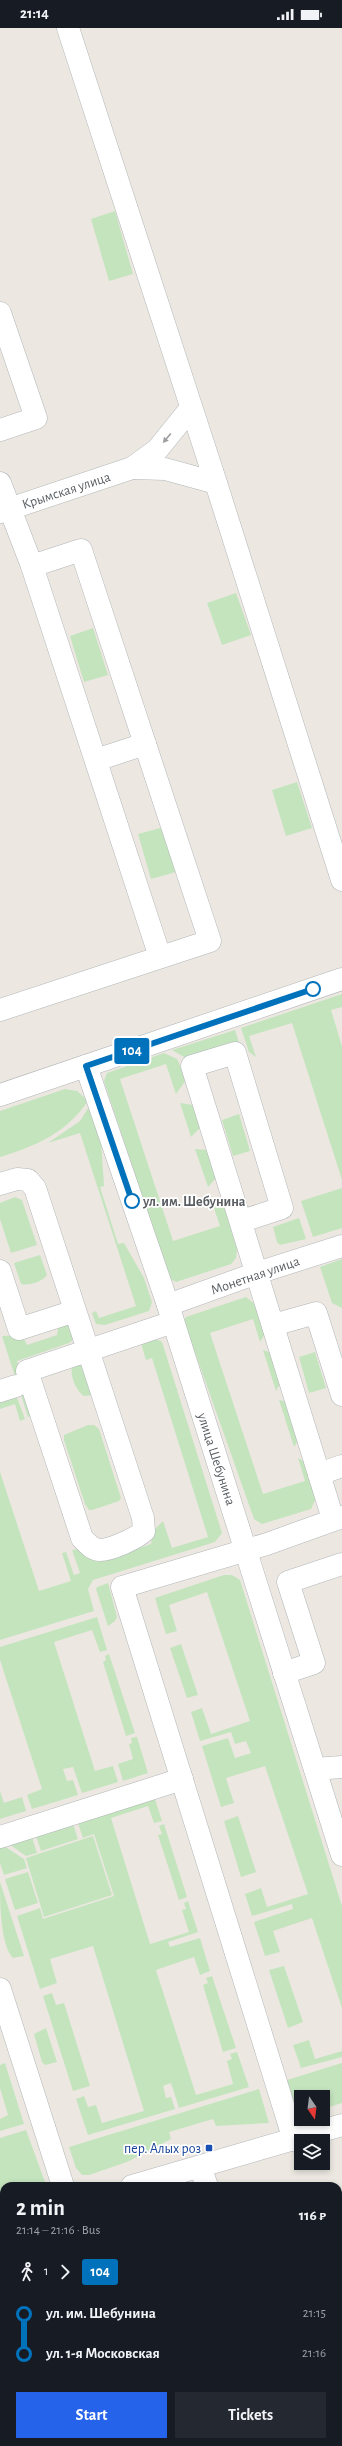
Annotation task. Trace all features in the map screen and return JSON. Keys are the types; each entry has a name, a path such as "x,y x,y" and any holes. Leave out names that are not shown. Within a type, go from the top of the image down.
{"street":[{"path":"68,28 192,408 342,880"},
{"path":"0,313 36,418 0,430"},
{"path":"132,468 157,450 192,408"},
{"path":"132,468 165,469 216,483"},
{"name":"Крымская улица","path":"4,510 132,468"},
{"path":"0,483 4,510 32,566 160,957"},
{"path":"0,1010 210,941 81,550 32,566"},
{"path":"96,760 145,744"},
{"path":"0,1095 342,979"},
{"path":"164,2182 204,2177 294,2140 122,1587 245,1549 267,1544 338,1518 319,1474 192,1066 235,1053 282,1208 242,1221"},
{"name":"улица Шебунина","path":"86,1066 171,1313 315,1769 334,1805 342,1854"},
{"path":"0,1184 23,1179 28,1180 35,1188 143,1518 144,1530 137,1538 100,1550 90,1546 82,1538 27,1371 88,1352"},
{"name":"Монетная улица","path":"88,1352 257,1273 342,1246"},
{"path":"0,1271 19,1329 75,1311"},
{"path":"273,1325 316,1313 342,1394"},
{"path":"319,1474 342,1466"},
{"path":"284,1673 314,1663 288,1582 342,1564"},
{"path":"315,1769 342,1767"},
{"path":"0,1838 182,1780"},
{"path":"0,1989 62,2182"},
{"path":"315,2134 342,2126"}],"green space":[{"path":"115,211 133,274 109,281 91,219"},
{"path":"236,593 251,635 222,645 207,603"},
{"path":"93,628 108,675 84,682 70,636"},
{"path":"297,782 312,828 286,836 272,790"},
{"path":"164,827 176,872 151,879 138,834"},
{"path":"342,994 342,1007 331,1010 342,1046 342,1180 292,1023 249,1036 256,1057 249,1052 241,1028"},
{"path":"235,1030 240,1046 191,1061 172,1050"},
{"path":"164,1053 177,1059 186,1080 176,1094 166,1064 120,1079 173,1241 220,1226 211,1199 224,1205 237,1250 236,1258 231,1264 176,1282 169,1278 104,1081 107,1073"},
{"path":"65,1089 77,1091 88,1101 70,1122 60,1130 38,1143 0,1157 0,1111"},
{"path":"180,1103 193,1105 200,1128 191,1137"},
{"path":"90,1105 101,1141 104,1186 100,1187 118,1244 124,1243 144,1278 152,1302 149,1311 105,1325 96,1324 92,1313 96,1311 99,1318 136,1306 80,1133 48,1143 80,1121"},
{"path":"239,1114 250,1151 233,1156 222,1120"},
{"path":"195,1149 207,1150 216,1178 208,1187"},
{"path":"342,1188 342,1228 313,1237 301,1201"},
{"path":"15,1197 22,1200 37,1245 11,1253 0,1219 0,1203"},
{"path":"299,1218 306,1239 280,1245 277,1242 273,1227"},
{"path":"40,1255 47,1275 42,1280 35,1283 21,1284 14,1263"},
{"path":"342,1259 342,1308 332,1303 320,1267"},
{"path":"246,1297 256,1305 266,1332 260,1342 253,1319 210,1333 263,1494 305,1481 298,1458 308,1464 316,1498 311,1509 262,1524 254,1519 184,1321 186,1317"},
{"path":"67,1322 74,1339 69,1343 17,1361 34,1416 28,1417 2,1336 22,1335 27,1345 57,1335 58,1328"},
{"path":"156,1339 162,1342 222,1533 215,1542 93,1580 88,1589 94,1611 0,1640 0,1472 39,1591 71,1581 62,1553 66,1552 74,1575 80,1573 72,1550 84,1548 95,1555 98,1562 151,1544 153,1531 163,1521 172,1548 208,1537 152,1358 146,1360 141,1343"},
{"path":"263,1350 272,1353 281,1382 276,1391"},
{"path":"315,1352 326,1388 309,1393 299,1357"},
{"path":"84,1364 93,1395 84,1396 81,1394 73,1379 72,1367"},
{"path":"16,1395 25,1419 20,1421 15,1404 0,1409 0,1400"},
{"path":"279,1400 288,1402 299,1439 294,1447"},
{"path":"88,1425 94,1425 99,1429 121,1498 119,1501 92,1510 89,1510 85,1504 64,1440 64,1435"},
{"path":"224,1575 232,1575 240,1580 342,1906 342,2008 312,1918 273,1931 280,1952 265,1956 254,1922 293,1909 292,1904 252,1916 245,1894 261,1888 267,1907 308,1894 265,1766 226,1778 234,1803 221,1807 202,1746 228,1738 235,1758 251,1753 246,1741 235,1744 231,1732 200,1741 191,1712 202,1708 211,1734 250,1721 207,1592 169,1605 177,1631 166,1634 155,1598"},
{"path":"108,1583 117,1617 115,1621 108,1626 96,1589 97,1587"},
{"path":"97,1617 107,1650 100,1652 92,1630 54,1642 95,1771 113,1766 118,1782 82,1793 73,1767 63,1769 67,1781 73,1780 78,1795 32,1809 27,1795 42,1789 0,1660 0,1647"},
{"path":"181,1644 198,1695 187,1698 170,1648"},
{"path":"109,1654 135,1733 126,1736 103,1662 106,1660 105,1656"},
{"path":"137,1737 148,1773 123,1781 118,1764 133,1759 129,1744 132,1743 131,1738"},
{"path":"0,1791 4,1803 22,1797 26,1811 0,1819"},
{"path":"155,1799 162,1821 154,1823 148,1806 111,1818 150,1944 189,1932 182,1910 186,1909 184,1903 188,1901 198,1932 168,1942 170,1947 200,1938 210,1971 200,1975 194,1957 156,1970 196,2095 233,2084 227,2061 232,2059 230,2054 237,2052 249,2087 179,2108 171,2083 163,2086 166,2098 171,2097 175,2109 88,2135 76,2099 84,2096 88,2107 96,2105 102,2123 144,2111 93,1946 50,1959 57,1983 40,1989 17,1916 40,1908 43,1919 114,1896 94,1834 83,1838 78,1823"},
{"path":"238,1816 256,1872 241,1877 224,1821"},
{"path":"73,1824 78,1839 41,1851 36,1836"},
{"path":"164,1824 187,1897 179,1900 158,1835 162,1834 159,1826"},
{"path":"93,1836 112,1895 44,1917 26,1858"},
{"path":"32,1837 37,1853 26,1856 9,1844"},
{"path":"4,1846 24,1859 27,1868 4,1875 0,1863 0,1847"},
{"path":"28,1872 38,1903 15,1910 5,1879"},
{"path":"0,1882 24,1956 13,1958 5,1943 0,1900"},
{"path":"284,1966 303,2022 288,2028 269,1970"},
{"path":"212,1976 236,2048 223,2052 203,1985 208,1983 206,1978"},
{"path":"52,1993 56,2005 64,2003 90,2086 73,2091 43,1996"},
{"path":"46,2028 57,2062 45,2065 42,2062 34,2034"},
{"path":"309,2040 315,2059 342,2051 342,2057 301,2068 293,2045"},
{"path":"5,2063 24,2124 0,2131 0,2119 8,2115 0,2088 0,2065"},
{"path":"342,2063 342,2103 330,2107 330,2090 294,2090 294,2101 287,2080"},
{"path":"259,2089 269,2123 216,2126 213,2119 169,2132 171,2139 127,2162 89,2175 82,2175 76,2168 69,2147"},
{"path":"26,2130 45,2182 0,2182 0,2138"}],"bus line":[{"name":"104","path":"132,1201 86,1066 313,989"}],"place":[{"name":"ул. им. Шебунина","path":"132,1201"},
{"name":"пер. Алых роз","path":"209,2148"}]}
